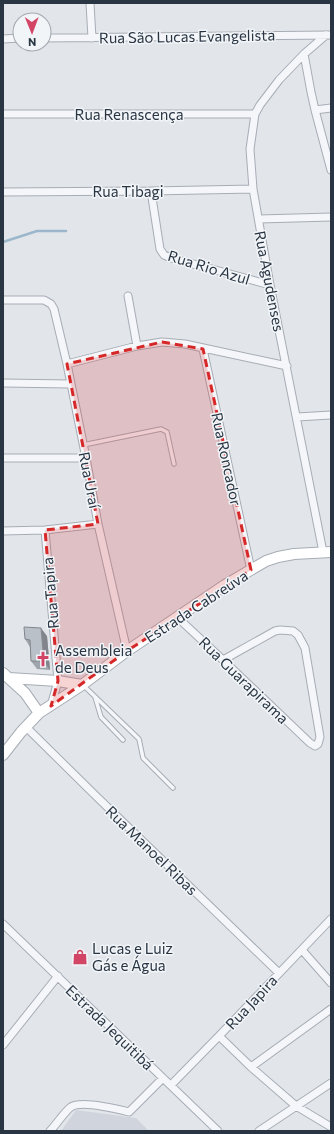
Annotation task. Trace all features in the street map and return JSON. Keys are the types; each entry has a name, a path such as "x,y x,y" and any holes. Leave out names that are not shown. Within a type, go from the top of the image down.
{"main road":[{"name":"Estrada Cabreúva","path":"3,755 39,713 82,685 127,651 225,585 278,557 294,554 327,552"},
{"path":"6,675 82,685"},
{"path":"6,675 25,693 39,713"}],"street":[{"path":"90,3 92,38"},
{"name":"Rua São Lucas Evangelista","path":"52,38 328,35"},
{"name":"Rua Agudenses","path":"327,552 270,285 259,218 252,189 250,148 255,114 260,105 279,80 304,54 328,35"},
{"path":"304,54 314,110 331,170"},
{"path":"314,110 331,108"},
{"name":"Rua Renascença","path":"3,114 255,114"},
{"name":"Rua Tibagi","path":"3,192 252,189"},
{"name":"Rua Rio Azul","path":"151,191 160,249 164,256 270,285"},
{"path":"259,218 331,217"},
{"path":"128,296 137,346"},
{"name":"Rua Uraí","path":"3,300 44,300 51,304 54,309 67,364 98,524 127,651"},
{"path":"67,364 137,346 162,342 173,342 287,366"},
{"name":"Rua Roncador","path":"203,349 251,570"},
{"path":"3,383 70,384"},
{"path":"297,417 331,415"},
{"path":"3,458 86,458"},
{"path":"3,531 45,530 98,524"},
{"name":"Rua Tapira","path":"45,530 58,681"},
{"name":"Rua Guarapirama","path":"177,617 310,743 315,746 318,744 320,737 305,648 298,635 293,631 286,630 275,632 224,660"},
{"path":"51,706 58,681"},
{"name":"Rua Manoel Ribas","path":"26,727 279,973"},
{"name":"Rua Japira","path":"171,1085 331,918"},
{"name":"Estrada Jequitibá","path":"3,924 218,1131"},
{"path":"302,950 331,983"},
{"path":"3,1045 58,976"},
{"path":"251,1067 331,1009"},
{"path":"219,1036 251,1067 296,1106 331,1127"},
{"path":"50,1131 71,1107 82,1104 101,1106 129,1112 163,1078"},
{"path":"259,1131 331,1083"}],"lane":[{"path":"83,445 161,429 167,432 174,464"},
{"path":"82,685 138,739 143,758 174,788"},
{"path":"95,697 101,717 123,740"}],"highlighted area":[{"path":"162,342 203,349 251,570 127,651 51,706 58,681 45,530 98,524 67,364"}],"shaded area":[{"path":"76,1110 136,1118 149,1131 61,1131"}],"building":[{"path":"24,627 41,628 44,661 31,661 30,640 25,639"}],"waterway":[{"path":"3,242 37,231 66,231"}],"place":[{"name":"Assembleia de Deus","path":"43,659"},
{"name":"Lucas e Luiz Gás e Água","path":"80,957"}]}
